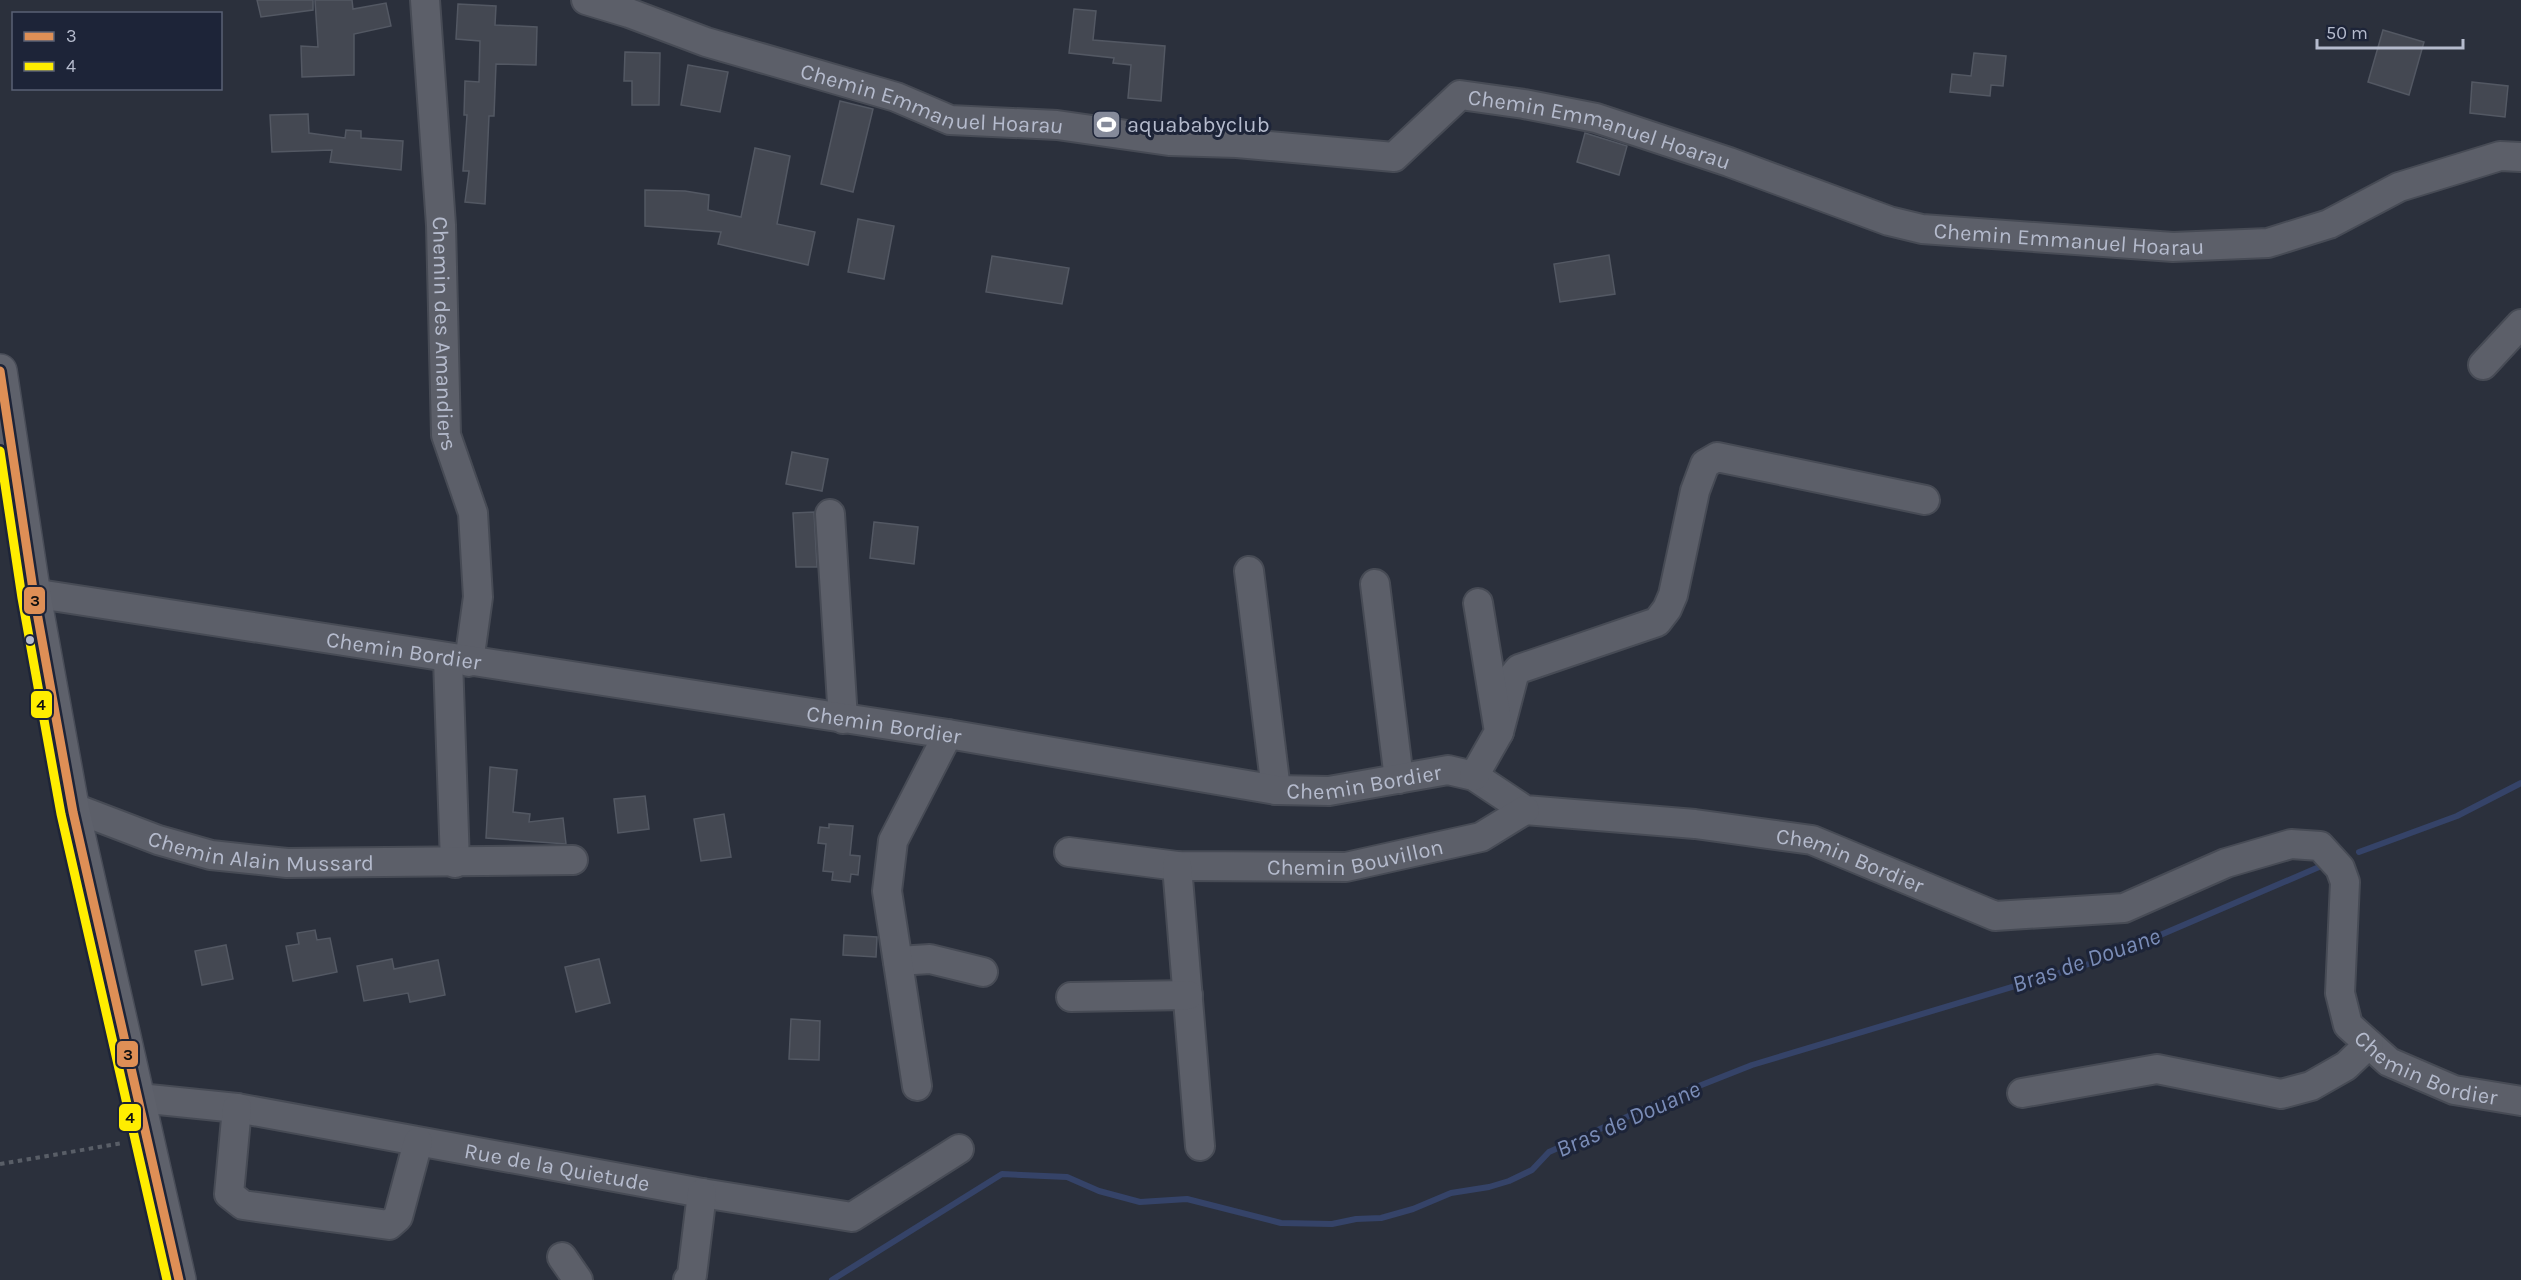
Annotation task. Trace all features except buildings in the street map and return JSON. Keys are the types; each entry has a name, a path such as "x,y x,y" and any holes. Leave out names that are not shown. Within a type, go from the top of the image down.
{"main road":[{"path":"0,371 34,596 73,812 179,1280"}],"street":[{"name":"Chemin des Amandiers","path":"425,0 441,225 446,435 473,513 478,597 458,661"},
{"name":"Chemin Emmanuel Hoarau","path":"586,0 629,13 706,42 897,98 950,120 1057,125 1168,141 1237,143 1394,157 1460,95 1596,118 1729,162 1889,221 1947,231 2173,247 2268,243 2329,225 2399,187 2500,156 2521,157"},
{"path":"2483,365 2521,324"},
{"path":"1474,776 1499,732 1514,675 1519,669 1657,622 1673,595 1695,491 1705,464 1716,457 1925,500"},
{"path":"830,514 843,719"},
{"path":"1248,571 1276,790"},
{"path":"1375,584 1399,779"},
{"name":"Chemin Bordier","path":"34,596 57,597 458,661 948,734 1276,790 1329,791 1448,770 1474,776 1525,810 1695,824 1812,840 1995,916 2124,908 2246,857 2291,844 2320,846 2340,868 2344,882 2340,993 2348,1025 2389,1062 2454,1090 2521,1101"},
{"path":"1478,603 1499,732"},
{"path":"455,863 458,661"},
{"path":"917,1086 887,891 891,850 948,734"},
{"name":"Chemin Bouvillon","path":"1069,852 1177,866 1346,867 1481,837 1525,810"},
{"name":"Chemin Alain Mussard","path":"73,812 82,811 158,840 211,855 287,863 573,860"},
{"path":"1177,866 1200,1146"},
{"path":"898,961 930,959 983,972"},
{"path":"1071,997 1188,995"},
{"path":"2022,1093 2157,1069 2281,1094 2311,1086 2346,1066 2369,1044"},
{"name":"Rue de la Quietude","path":"139,1098 237,1108 702,1193 852,1217 959,1149"},
{"path":"237,1108 229,1194 243,1205 389,1225 398,1217 418,1142"},
{"path":"688,1280 693,1275 702,1193"},
{"path":"562,1257 578,1280"}],"path":[{"path":"0,1164 148,1139"}],"waterway":[{"name":"Bras de Douane","path":"2359,852 2457,816 2521,783"},
{"name":"Bras de Douane","path":"832,1280 1002,1174 1067,1177 1099,1191 1140,1202 1187,1199 1281,1223 1332,1224 1356,1219 1381,1218 1413,1209 1451,1193 1489,1187 1509,1181 1532,1170 1549,1152 1671,1097 1752,1065 2102,960 2326,864"}],"transit line":[{"name":"3","path":"0,371 34,596 73,812 179,1280"},
{"name":"4","path":"0,451 22,598 61,814 167,1280"}],"place":[{"name":"aquababyclub","path":"1106,124"}]}
